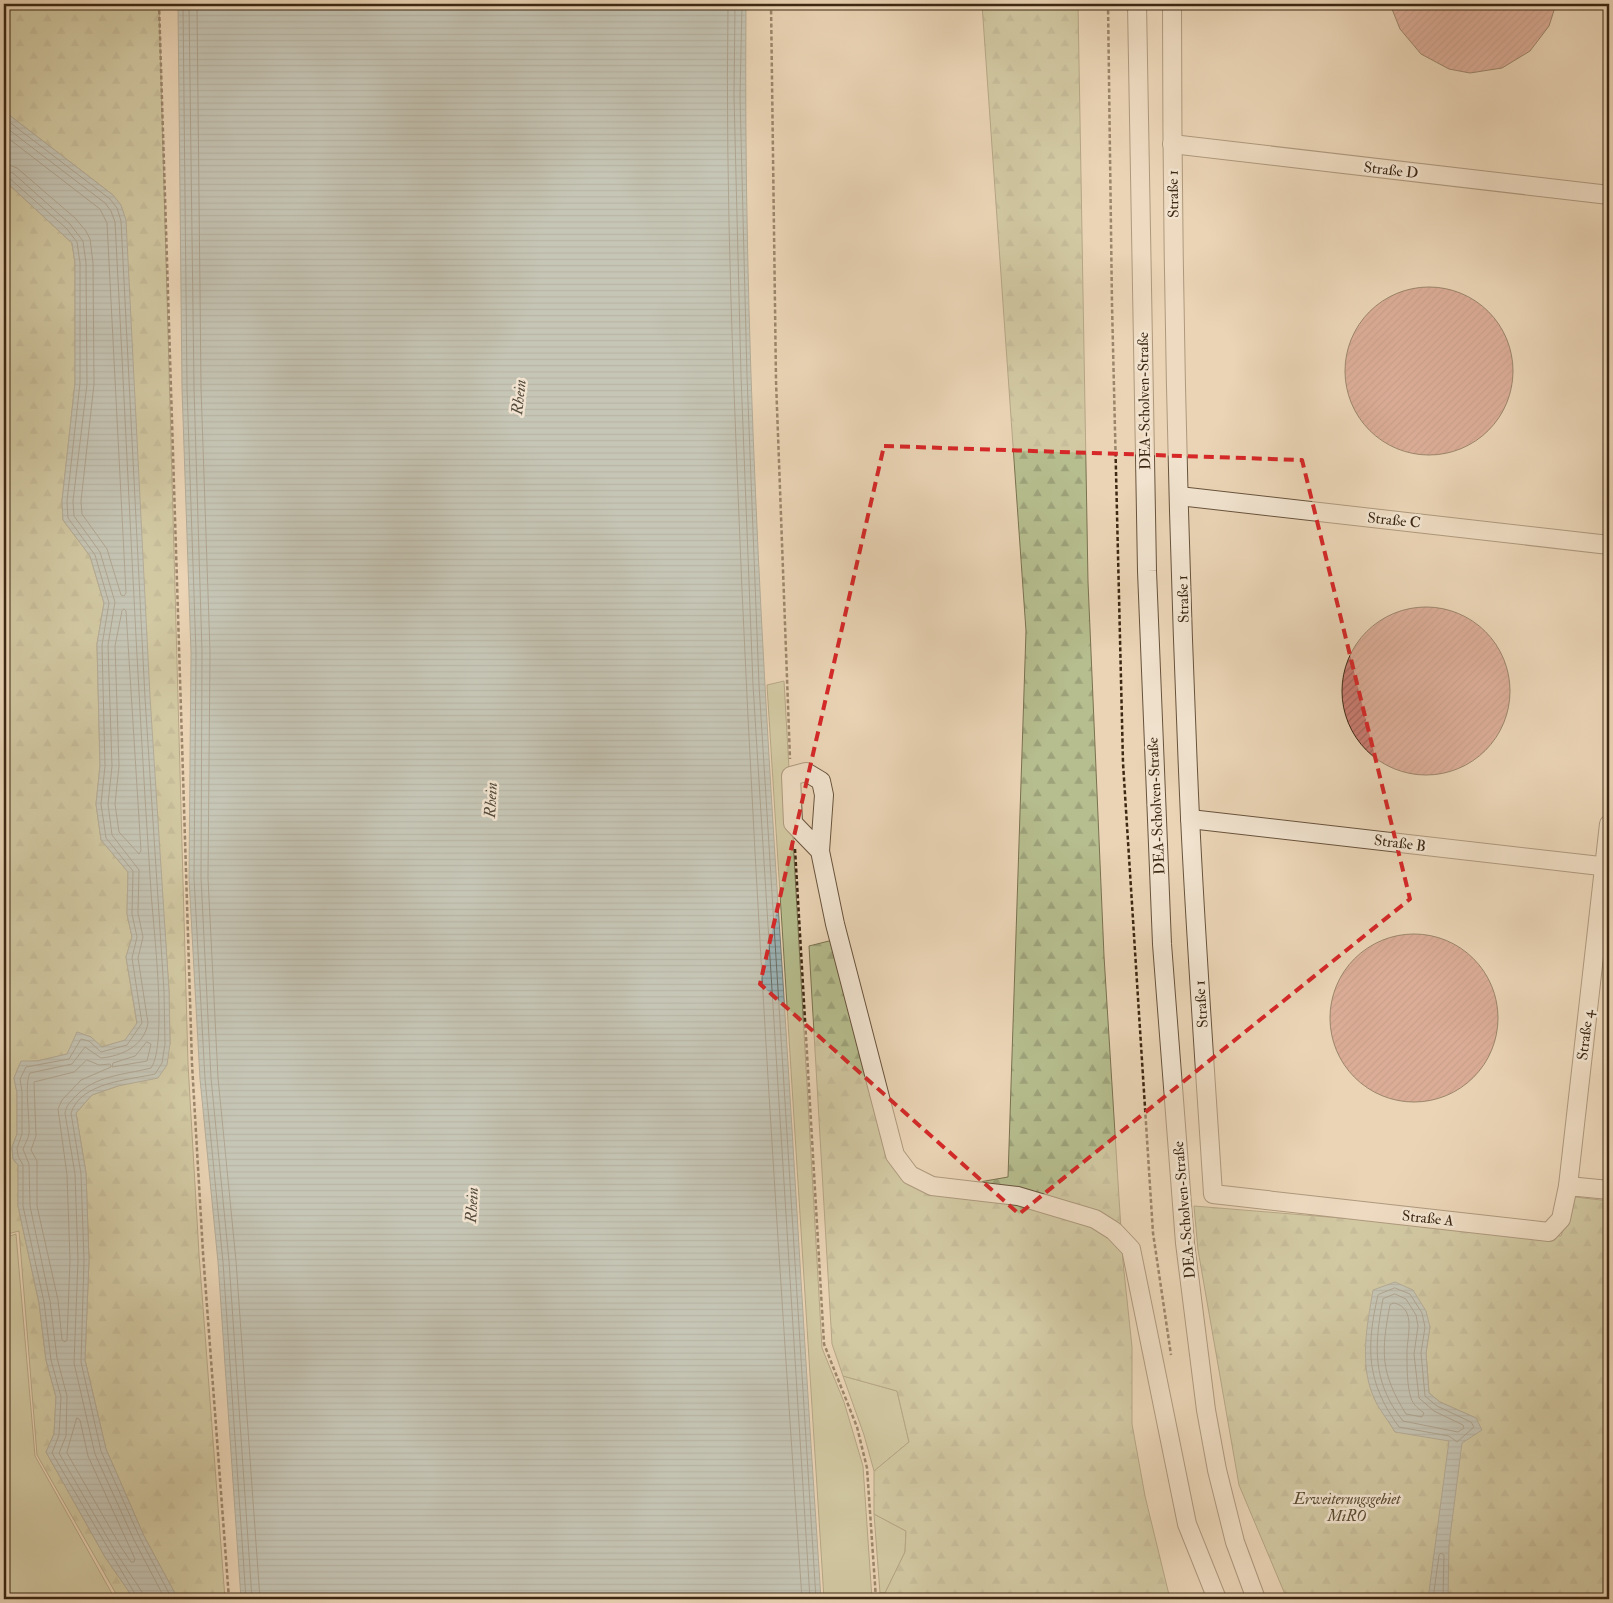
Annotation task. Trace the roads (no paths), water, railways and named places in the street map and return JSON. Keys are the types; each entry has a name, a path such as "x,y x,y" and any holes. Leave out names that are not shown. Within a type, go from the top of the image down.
{"street":[{"name":"DEA-Scholven-Straße","path":"1137,4 1147,571 1162,944 1185,1242 1206,1410 1217,1470 1235,1542 1256,1599"},
{"name":"Straße 1","path":"1172,4 1172,144 1179,496 1190,819 1213,1194"},
{"name":"Straße D","path":"1172,144 1609,195"},
{"name":"Straße C","path":"1179,496 1609,545"},
{"path":"820,851 793,823 791,776 806,772 821,781 824,795 820,851 835,924 895,1155 910,1175 932,1186 1018,1196 1095,1219 1114,1231 1131,1249 1187,1524 1217,1599"},
{"name":"Straße B","path":"1190,819 1607,867"},
{"name":"Straße 4","path":"1568,1186 1607,867 1609,824"},
{"path":"1568,1186 1609,1190"},
{"name":"Straße A","path":"1213,1194 1549,1232 1561,1219 1568,1186"}],"water":[{"name":"Rhein","path":"178,4 746,4 748,249 761,616 821,1599 241,1599 218,1262 200,1079 189,878 191,653 182,388"},
{"path":"4,111 113,195 121,205 126,220 150,697 169,991 170,1044 167,1065 158,1078 118,1086 92,1095 76,1113 86,1173 89,1260 85,1360 106,1449 144,1536 178,1599 134,1599 105,1557 46,1452 54,1434 56,1397 46,1360 39,1303 18,1206 18,1165 13,1159 12,1147 17,1134 17,1093 14,1078 21,1061 37,1061 67,1054 77,1032 91,1037 102,1047 125,1040 137,1023 126,957 132,937 127,914 128,872 101,840 96,804 100,766 97,644 104,603 90,556 63,520 62,501 75,383 75,263 72,243 4,180"},
{"path":"1395,1282 1413,1290 1426,1311 1430,1327 1426,1353 1429,1393 1440,1402 1476,1418 1482,1430 1462,1443 1449,1545 1448,1599 1428,1599 1449,1441 1395,1432 1376,1402 1369,1385 1366,1345 1373,1290"}],"park label":[{"name":"Erweiterungsgebiet MiRO","path":"1347,1508"}]}
